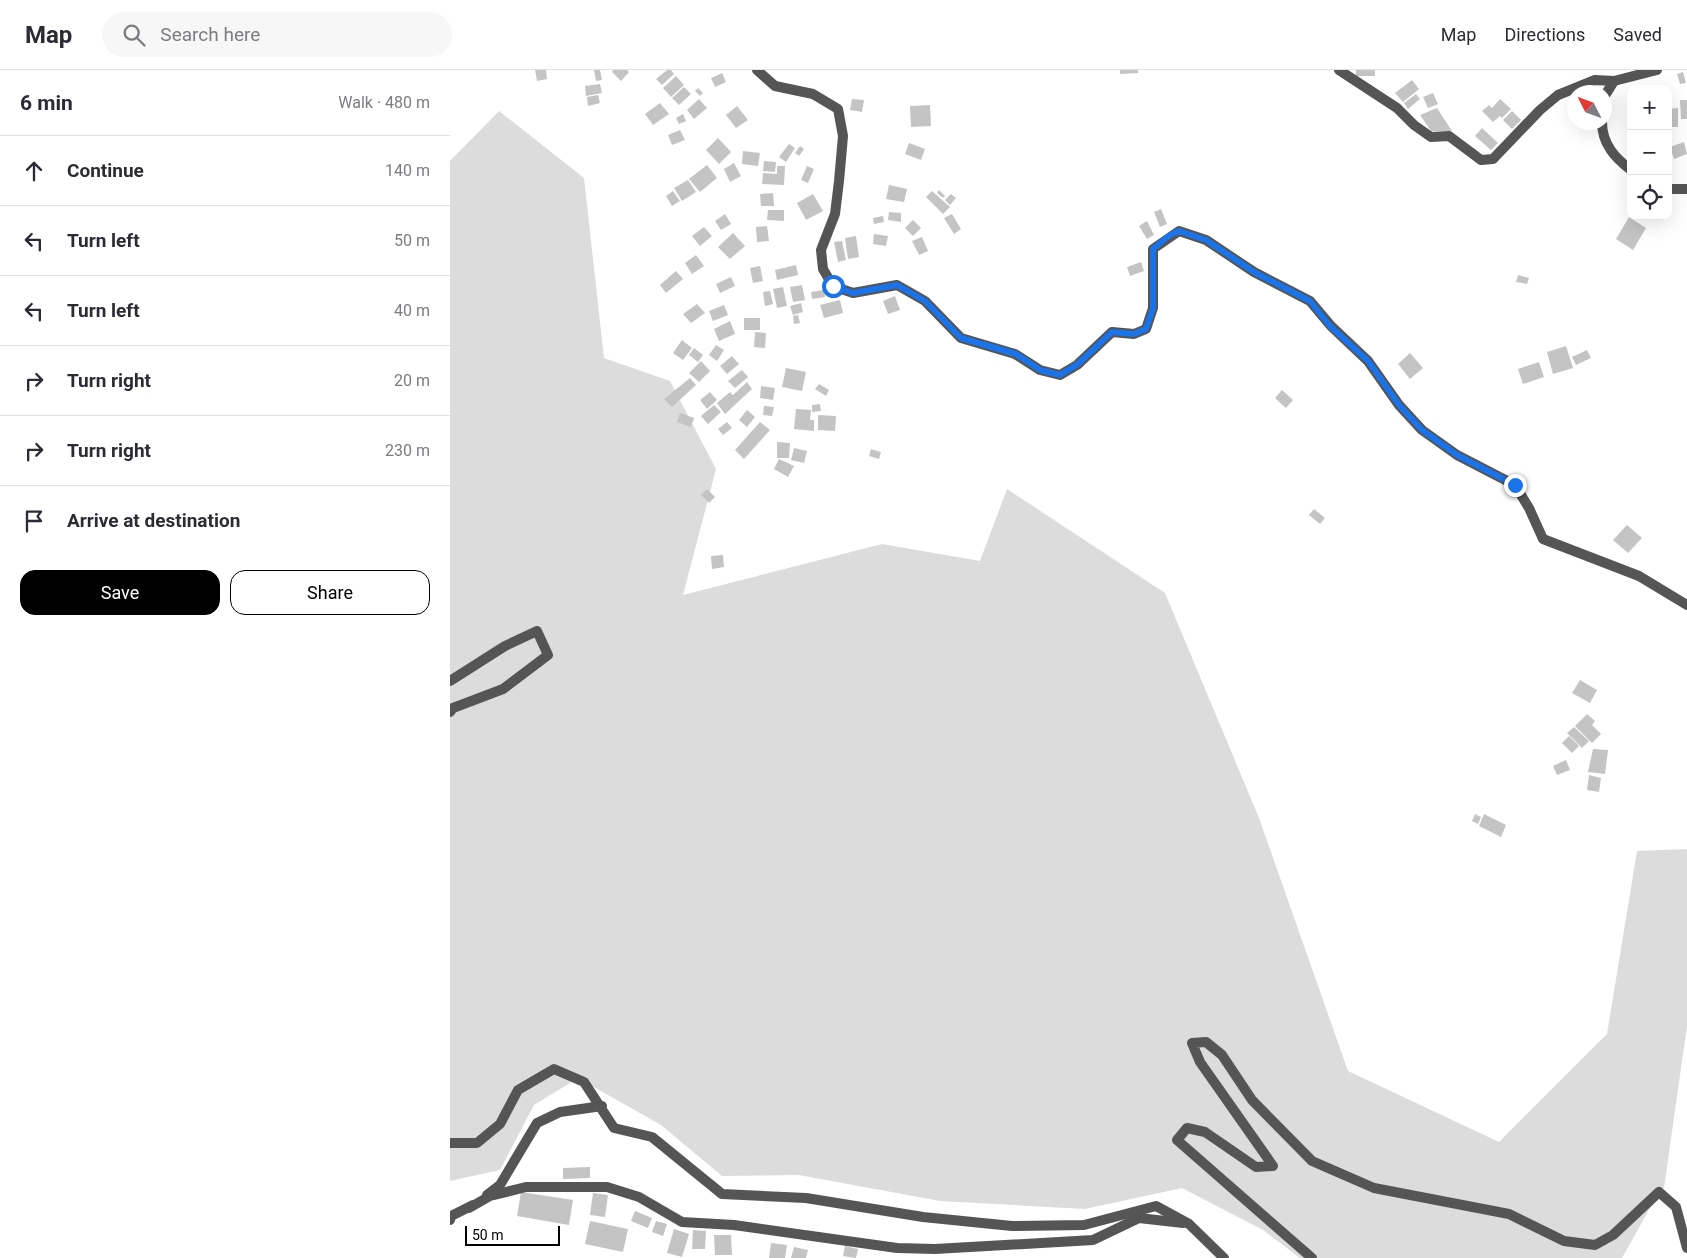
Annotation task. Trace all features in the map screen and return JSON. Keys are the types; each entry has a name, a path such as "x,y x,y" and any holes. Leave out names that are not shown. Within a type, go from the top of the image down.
{"street":[{"path":"757,70 775,86 813,94 838,109 843,136 839,181 835,214 821,250 823,269 833,286 853,293 897,285 925,301 961,338 1016,354 1040,370 1060,375 1078,364 1112,332 1134,334 1146,329 1153,308 1153,249 1170,235 1179,231 1206,240 1254,272 1310,301 1330,326 1368,361 1399,405 1422,430 1457,455 1515,485 1530,508 1543,539 1639,576 1687,606"},
{"path":"1339,70 1398,108 1414,125 1431,137 1449,136 1482,160 1493,159 1540,110 1558,95 1596,80 1614,81 1657,70"},
{"path":"1612,85 1614,81"},
{"path":"1602,130 1614,157 1627,167"},
{"path":"1672,189 1687,189"},
{"path":"450,681 505,646 537,630 548,655 503,689 453,708 450,712"},
{"path":"1312,1258 1177,1140 1188,1128 1204,1132 1256,1167 1273,1166 1200,1062 1192,1043 1206,1042 1222,1055 1252,1100 1312,1161 1374,1188 1509,1214 1564,1241 1595,1245 1613,1235 1659,1192 1676,1207 1687,1248"},
{"path":"450,1143 477,1143 500,1124 518,1090 554,1069 584,1082 602,1106 614,1128 652,1136 722,1194 806,1198 923,1217 1012,1226 1084,1225 1156,1206 1189,1224 1224,1258"},
{"path":"469,1208 500,1185 537,1123 560,1112 602,1106"},
{"path":"450,1220 451,1216 490,1196 526,1187 607,1186 639,1198 682,1222 734,1225 897,1248 935,1249 1093,1240 1139,1218 1189,1224"}],"shaded area":[{"path":"499,111 584,178 604,358 670,381 716,469 683,595 882,544 980,561 1007,489 1165,593 1259,818 1348,1071 1499,1142 1607,1034 1637,851 1687,849 1687,1026 1664,1188 1659,1192 1622,1258 1300,1258 1263,1230 1182,1188 1085,1209 940,1201 799,1175 722,1176 661,1125 578,1078 534,1105 500,1170 450,1181 450,161"}],"building":[{"path":"535,70 546,70 547,79 537,81"},
{"path":"594,70 600,70 602,80 596,81"},
{"path":"613,70 627,70 629,72 621,81 612,72"},
{"path":"667,70 671,70 674,74 662,85 656,79"},
{"path":"1120,70 1138,70 1138,73 1120,74"},
{"path":"1356,70 1375,70 1375,76 1356,76"},
{"path":"1683,72 1686,83 1680,84 1677,74"},
{"path":"722,73 726,82 715,87 711,78"},
{"path":"676,76 684,85 671,97 663,88"},
{"path":"1412,80 1419,89 1403,102 1395,93"},
{"path":"600,84 602,93 586,96 585,86"},
{"path":"684,87 691,94 679,105 672,98"},
{"path":"698,88 703,93 700,96 695,91"},
{"path":"1433,93 1438,104 1428,108 1423,97"},
{"path":"1416,94 1420,99 1408,109 1404,103"},
{"path":"598,95 600,103 588,106 587,97"},
{"path":"699,99 707,108 694,119 687,110"},
{"path":"852,99 864,100 862,112 850,110"},
{"path":"1500,99 1511,109 1502,118 1500,116 1493,122 1482,111 1489,105 1492,108"},
{"path":"1680,100 1687,100 1687,119 1681,119"},
{"path":"660,103 669,114 653,125 645,114"},
{"path":"930,105 931,126 911,127 910,106"},
{"path":"737,106 748,120 736,128 726,115"},
{"path":"1437,108 1452,131 1431,131 1420,115"},
{"path":"1678,108 1678,127 1672,127 1672,109"},
{"path":"1512,111 1521,120 1512,129 1503,120"},
{"path":"683,114 686,121 679,124 676,118"},
{"path":"1482,128 1498,143 1491,150 1475,136"},
{"path":"680,130 685,140 672,145 668,135"},
{"path":"718,138 731,152 719,164 706,150"},
{"path":"1684,142 1687,154 1674,159 1672,146"},
{"path":"909,143 925,149 921,160 905,154"},
{"path":"789,144 795,148 786,162 779,157"},
{"path":"800,146 804,149 799,156 795,153"},
{"path":"743,151 760,153 758,166 742,164"},
{"path":"764,161 776,162 775,172 763,171"},
{"path":"734,163 741,176 730,182 724,169"},
{"path":"707,165 717,178 700,192 689,179"},
{"path":"777,166 785,166 784,185 762,184 763,173 777,174"},
{"path":"807,166 814,169 808,183 801,180"},
{"path":"688,180 696,192 682,201 674,188"},
{"path":"889,185 907,189 904,202 886,199"},
{"path":"939,190 945,196 943,198 937,193"},
{"path":"673,191 680,201 672,206 666,196"},
{"path":"932,191 950,207 943,214 926,197"},
{"path":"773,193 774,206 761,206 760,194"},
{"path":"813,194 823,211 806,220 797,203"},
{"path":"951,194 956,198 950,205 945,200"},
{"path":"1161,209 1167,224 1160,227 1154,212"},
{"path":"768,210 784,210 784,221 767,220"},
{"path":"889,212 901,213 901,222 888,220"},
{"path":"725,214 731,224 721,230 715,221"},
{"path":"952,214 961,229 954,234 944,218"},
{"path":"883,216 884,222 874,224 873,218"},
{"path":"913,220 921,228 913,236 905,228"},
{"path":"1627,220 1634,220 1646,228 1633,250 1616,239"},
{"path":"1147,221 1154,235 1147,239 1139,226"},
{"path":"767,226 769,241 757,242 756,227"},
{"path":"704,227 712,236 700,246 692,236"},
{"path":"733,233 745,246 730,259 718,247"},
{"path":"874,234 888,236 886,246 873,244"},
{"path":"856,236 859,257 848,259 845,238"},
{"path":"922,237 928,251 919,255 912,241"},
{"path":"842,241 846,260 838,262 834,242"},
{"path":"696,255 704,266 692,274 685,263"},
{"path":"1141,262 1144,271 1130,276 1127,267"},
{"path":"796,265 798,275 777,280 775,270"},
{"path":"760,266 763,281 753,283 750,268"},
{"path":"676,271 683,279 666,293 660,285"},
{"path":"1518,275 1529,278 1527,284 1516,282"},
{"path":"731,277 735,286 720,293 716,284"},
{"path":"802,285 805,300 793,302 790,287"},
{"path":"783,287 787,306 777,308 773,289"},
{"path":"824,290 825,297 812,299 811,292"},
{"path":"770,291 773,304 765,306 763,292"},
{"path":"895,296 900,310 888,314 883,301"},
{"path":"840,300 843,313 824,318 820,305"},
{"path":"801,303 803,312 793,315 790,306"},
{"path":"697,304 705,313 691,323 683,314"},
{"path":"724,305 728,315 713,321 709,311"},
{"path":"798,315 800,323 794,324 793,316"},
{"path":"744,318 760,318 760,330 744,330"},
{"path":"730,321 735,334 719,341 714,329"},
{"path":"755,332 766,333 765,348 754,347"},
{"path":"682,340 692,348 683,360 673,353"},
{"path":"716,345 724,350 717,361 709,355"},
{"path":"1566,346 1573,368 1553,374 1547,352"},
{"path":"694,348 703,355 698,362 689,355"},
{"path":"1587,350 1591,358 1576,365 1572,357"},
{"path":"1410,353 1423,368 1410,379 1398,364"},
{"path":"732,356 739,364 727,374 720,366"},
{"path":"701,361 710,371 699,382 689,373"},
{"path":"1539,362 1544,377 1523,384 1518,369"},
{"path":"786,368 806,372 802,391 782,387"},
{"path":"742,370 748,377 735,388 728,381"},
{"path":"690,378 696,385 672,407 664,399"},
{"path":"747,382 752,389 725,414 717,403 730,392 733,395"},
{"path":"819,384 829,390 826,396 815,389"},
{"path":"761,386 775,388 773,400 760,398"},
{"path":"1282,390 1293,400 1286,408 1275,398"},
{"path":"710,392 717,400 707,409 700,400"},
{"path":"820,404 821,411 812,412 812,405"},
{"path":"714,405 721,412 708,424 701,416"},
{"path":"764,406 774,407 772,416 763,415"},
{"path":"796,409 811,410 810,420 814,420 814,431 794,429"},
{"path":"747,410 755,417 747,427 739,420"},
{"path":"680,413 694,418 691,427 677,422"},
{"path":"818,415 836,416 835,431 818,430"},
{"path":"727,422 732,428 723,435 718,429"},
{"path":"760,422 770,430 744,459 735,450"},
{"path":"777,442 790,443 789,458 777,458"},
{"path":"794,448 807,451 804,463 791,460"},
{"path":"871,449 881,452 879,459 869,456"},
{"path":"779,459 794,466 788,477 774,469"},
{"path":"707,489 715,497 709,503 701,495"},
{"path":"1314,509 1325,518 1320,524 1309,515"},
{"path":"1627,525 1642,538 1628,553 1613,540"},
{"path":"723,555 724,567 712,569 711,556"},
{"path":"1580,680 1597,690 1590,703 1572,693"},
{"path":"1587,714 1595,721 1592,725 1601,734 1592,743 1575,726"},
{"path":"1574,727 1589,741 1582,748 1567,733"},
{"path":"1569,736 1579,746 1572,753 1562,743"},
{"path":"1593,749 1608,750 1605,774 1588,772"},
{"path":"1566,760 1570,770 1557,775 1553,766"},
{"path":"1589,775 1601,778 1599,792 1587,790"},
{"path":"1475,814 1481,817 1478,824 1472,821"},
{"path":"1484,814 1506,825 1501,837 1479,826"},
{"path":"590,1167 590,1178 563,1179 563,1168"},
{"path":"521,1192 573,1200 569,1225 517,1216"},
{"path":"593,1193 608,1195 605,1217 590,1215"},
{"path":"635,1211 652,1218 648,1228 631,1221"},
{"path":"590,1221 628,1229 623,1252 585,1244"},
{"path":"656,1221 667,1224 663,1236 652,1232"},
{"path":"674,1229 689,1234 682,1257 667,1253"},
{"path":"693,1230 706,1231 705,1249 692,1249"},
{"path":"714,1235 731,1235 732,1255 715,1255"},
{"path":"771,1243 787,1245 785,1258 769,1258"},
{"path":"845,1246 858,1249 856,1258 843,1256"},
{"path":"794,1247 808,1250 806,1258 791,1258"}],"route":[{"path":"833,286 853,293 897,285 925,301 961,338 1016,354 1040,370 1060,375 1078,364 1112,332 1134,334 1146,329 1153,308 1153,249 1170,235 1179,231 1206,240 1254,272 1310,301 1330,326 1368,361 1399,405 1422,430 1457,455 1515,485"}]}
